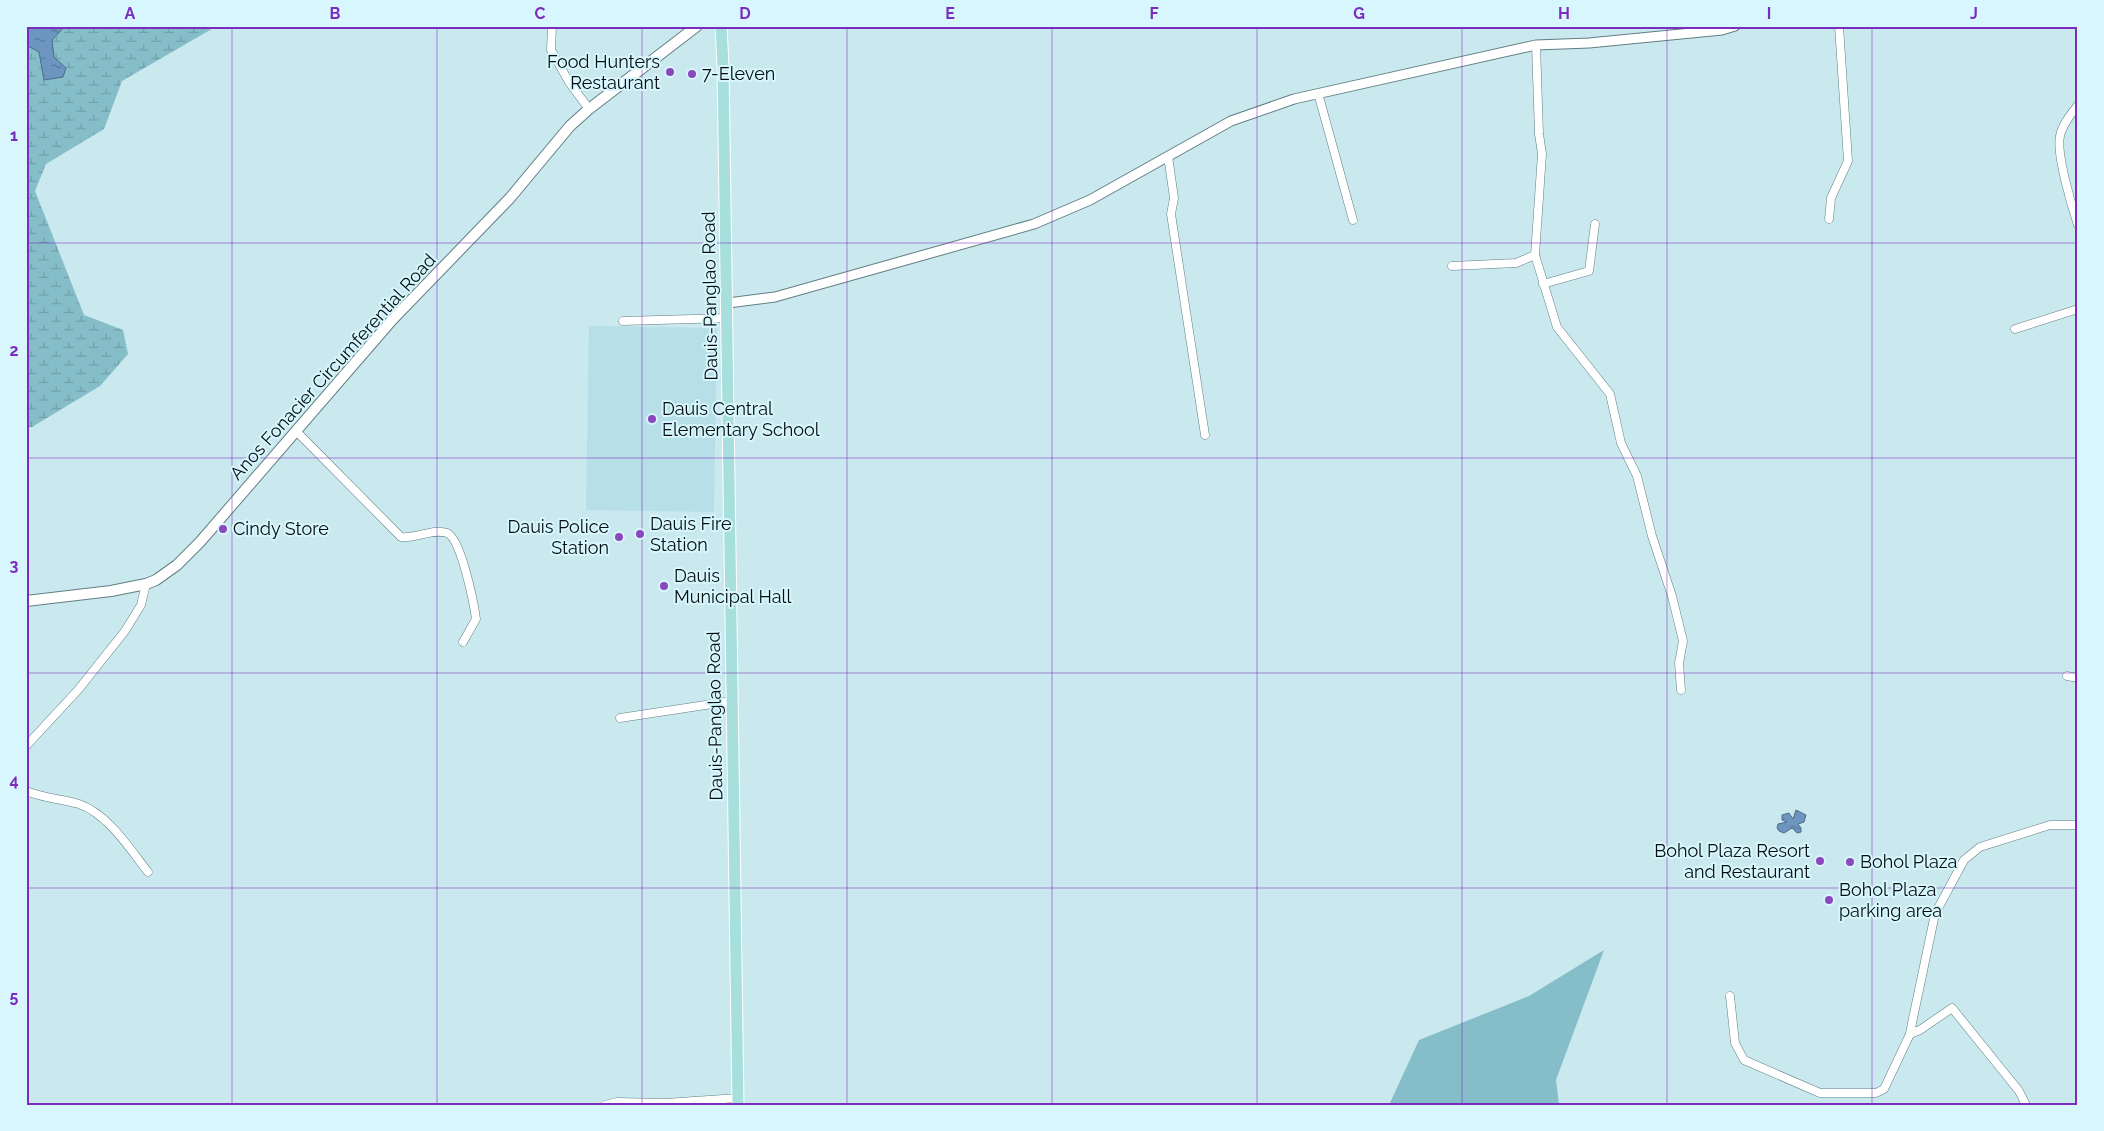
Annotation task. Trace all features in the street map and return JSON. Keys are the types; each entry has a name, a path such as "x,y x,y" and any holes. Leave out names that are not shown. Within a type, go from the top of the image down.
{"main road":[{"name":"Anos Fonacier Circumferential Road","path":"26,601 111,591 146,584 156,580 177,566 200,542 392,320 510,198 570,126 588,109 697,26"},
{"name":"Dauis-Panglao Road","path":"721,26 728,303 738,1101"}],"street":[{"path":"552,26 551,50 588,109"},
{"path":"728,303 775,297 1034,224 1090,200 1231,122 1294,99 1536,45 1589,43 1722,30 1735,26"},
{"path":"1828,219 1831,198 1848,161 1839,26"},
{"path":"1536,45 1542,154 1535,254 1557,328 1610,394 1620,443 1637,476 1652,536 1672,596 1683,641 1679,663 1681,690"},
{"path":"1318,93 1353,220"},
{"path":"2078,105 2069,116 2060,137 2069,199 2078,225"},
{"path":"1168,156 1174,198 1171,214 1205,435"},
{"path":"1543,284 1589,271 1595,224"},
{"path":"1452,266 1516,263 1535,254"},
{"path":"2015,330 2078,309"},
{"path":"623,321 728,318"},
{"path":"296,431 401,537 440,532 448,533 453,537 459,550 476,619 464,642"},
{"path":"26,746 78,690 125,631 141,605 146,584"},
{"path":"2067,676 2078,678"},
{"path":"620,718 732,701"},
{"path":"26,791 80,805 95,813 118,833 148,872"},
{"path":"1730,996 1735,1043 1744,1060 1820,1093 1876,1094 1884,1089 1910,1034 1935,914 1964,860 1980,846 2050,825 2078,825"},
{"path":"1910,1034 1920,1030 1952,1008 2018,1091 2026,1105"},
{"path":"605,1105 617,1102 738,1101"}],"shaded area":[{"name":"Dauis Central Elementary School","path":"589,326 717,328 714,512 586,510"}],"green space":[{"path":"47,26 217,26 122,81 104,129 46,164 35,191 84,315 123,330 128,354 100,386 32,427 26,428 26,36"},
{"path":"1604,950 1556,1080 1559,1105 1389,1105 1419,1040 1529,996"}],"water":[{"path":"26,26 65,26 52,40 54,57 66,68 63,77 44,80 39,52 26,45"},
{"path":"1796,810 1806,815 1804,822 1798,824 1801,832 1797,833 1792,828 1784,833 1779,831 1777,828 1778,824 1787,822 1782,820 1782,815 1789,813 1793,819"}],"place":[{"name":"Food Hunters Restaurant","path":"670,72"},
{"name":"7-Eleven","path":"692,74"},
{"name":"Dauis Central Elementary School","path":"652,419"},
{"name":"Cindy Store","path":"223,529"},
{"name":"Dauis Fire Station","path":"640,534"},
{"name":"Dauis Police Station","path":"619,537"},
{"name":"Dauis Municipal Hall","path":"664,586"},
{"name":"Bohol Plaza Resort and Restaurant","path":"1820,861"},
{"name":"Bohol Plaza","path":"1850,862"},
{"name":"Bohol Plaza parking area","path":"1829,900"}]}
